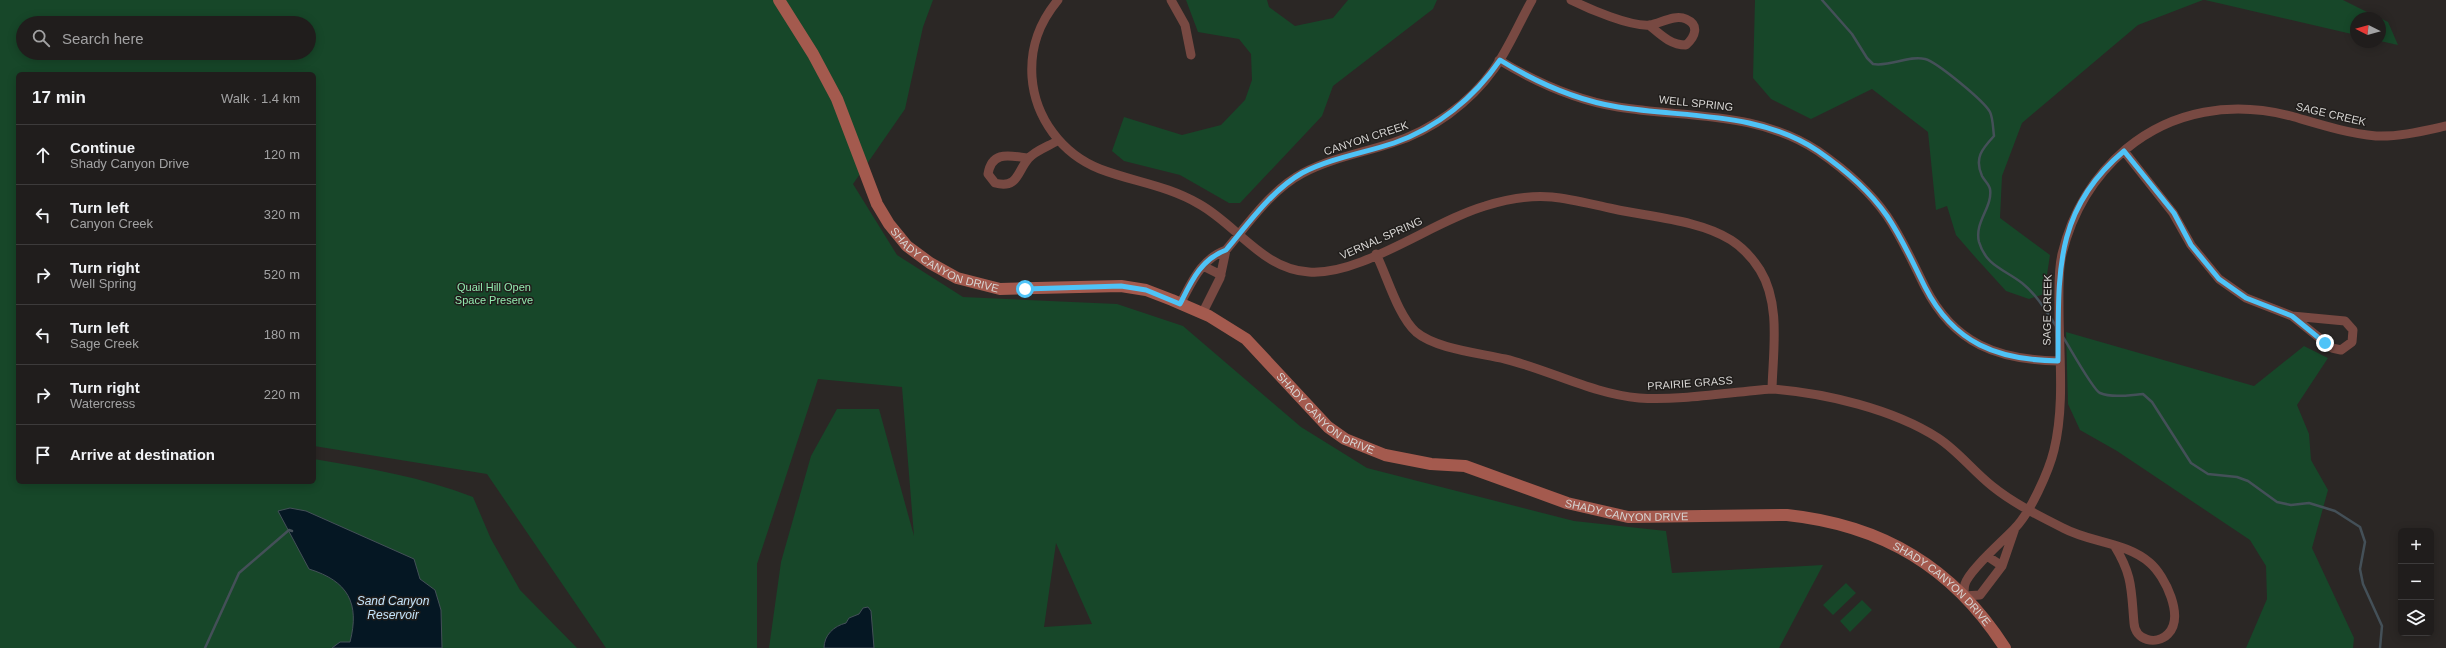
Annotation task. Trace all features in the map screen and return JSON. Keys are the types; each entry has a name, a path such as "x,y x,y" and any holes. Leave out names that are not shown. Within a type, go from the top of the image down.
{"street":[{"name":"SHADY CANYON DRIVE","path":"779,0 813,54 837,99 877,204 889,224 908,246 957,278 1000,289 1121,286 1146,290 1180,304 1227,326 1246,339 1328,427 1365,449 1385,455 1431,464 1465,466 1567,503 1628,517 1787,515 1812,517 1841,524 1889,542 1919,559 1954,584 2005,648"},
{"name":"VERNAL SPRING","path":"1058,0 1040,27 1033,46 1031,65 1037,101 1057,141 1086,162 1101,169 1151,183 1184,195 1213,212 1261,253 1294,270 1331,272 1376,254 1482,206 1515,198 1552,197 1701,227 1731,240 1747,254 1761,271 1771,295 1774,321 1772,389"},
{"path":"1171,0 1189,36 1190,55"},
{"name":"CANYON CREEK","path":"1202,314 1220,275 1226,250 1276,194 1302,173 1350,155 1393,143 1427,129 1471,95 1500,60 1532,0"},
{"path":"1572,0 1605,15 1649,25 1670,42 1679,45 1686,45 1694,35 1695,28 1692,22 1684,18 1677,18 1649,25"},
{"name":"WELL SPRING","path":"1500,60 1555,90 1583,99 1619,107 1737,120 1782,133 1817,150 1854,179 1887,216 1932,300 1957,330 1973,342 1999,354 2022,360 2058,361"},
{"name":"SAGE CREEK","path":"2015,528 2002,566 1980,595 1964,596 1965,582 1999,541 2015,528 2029,509 2054,451 2060,404 2058,361 2058,288 2061,257 2068,231 2089,190 2111,162 2158,127 2180,117 2224,109 2266,111 2355,133 2378,136 2415,133 2446,126"},
{"path":"1028,158 1057,141"},
{"path":"2124,151 2174,213 2191,245 2219,279 2246,298 2292,316 2345,321 2353,330 2352,342 2342,350 2332,348 2292,316"},
{"name":"CANYON CREEK","path":"1180,304 1203,266 1214,254 1226,250"},
{"name":"PRAIRIE GRASS","path":"1376,254 1406,319 1416,332 1431,342 1519,362 1586,386 1639,398 1664,398 1772,389 1838,398 1919,428 1938,438 1955,451 1992,486 2029,509 2065,529 2114,545 2138,554 2152,564 2163,578 2170,594 2174,616 2168,634 2162,638 2147,640 2140,636 2134,626 2131,581 2123,560 2114,545"},
{"path":"1203,266 1220,275"},
{"path":"1987,556 2002,566"}],"green space":[{"name":"Quail Hill Open Space Preserve","path":"0,0 933,0 923,27 905,109 853,184 897,255 963,297 1117,304 1183,326 1301,427 1367,468 1574,521 1666,531 1672,573 1823,565 1779,648 769,648 781,562 811,456 837,409 879,409 914,536 902,387 818,379 757,564 757,648 606,648 487,474 316,446 316,72 16,72 16,484 316,484 316,459 375,470 434,484 473,497 491,539 520,590 577,648 0,648","holes":["1056,543 1092,624 1044,627"]},
{"path":"1186,0 1267,0 1269,7 1295,26 1333,18 1348,0 1437,0 1433,9 1333,86 1322,116 1240,203 1229,203 1180,175 1124,161 1112,151 1124,117 1182,135 1221,125 1245,100 1252,80 1251,54 1239,39 1198,32"},
{"path":"1755,0 2203,0 2138,25 2022,123 2002,176 2000,218 2050,255 2044,294 2029,299 2006,291 1976,258 1956,235 1947,206 1936,210 1928,132 1872,89 1811,119 1771,99 1753,78"},
{"path":"2205,0 2343,0 2367,12 2350,12 2350,34"},
{"path":"2386,21 2388,22 2398,45 2386,42"},
{"path":"2066,332 2254,386 2304,346 2328,358 2297,405 2309,434 2311,460 2328,490 2312,548 2354,638 2353,648 2246,648 2267,599 2266,566 2250,540 2117,451 2080,430 2068,404"},
{"path":"1846,583 1856,593 1833,615 1823,605"},
{"path":"1862,600 1872,610 1850,632 1840,621"}],"water":[{"name":"Sand Canyon Reservoir","path":"290,508 306,511 414,559 420,579 435,590 441,610 442,648 332,648 340,642 350,642 353,628 352,605 348,595 342,587 322,574 309,569 278,511"},
{"path":"868,607 871,611 874,648 824,648 824,643 830,632 838,626 846,623 849,618 859,614 863,608"}],"waterway":[{"path":"1822,0 1852,34 1867,58 1873,64 1886,64 1919,58 1925,59 1960,82 1990,112 1994,136 1980,154 1979,159 1980,170 1990,189 1990,196 1979,228 1979,242 1986,257 1991,262 2022,283 2032,292 2056,326"},
{"path":"2063,337 2087,376 2100,393 2105,395 2121,396 2143,394 2152,402 2191,463 2208,474 2237,477 2248,481 2277,502 2291,505 2309,503 2335,511 2360,527 2365,542 2360,569 2363,584 2382,626 2380,648"},
{"path":"205,648 239,573 289,530 292,531"}],"route":[{"path":"1025,289 1095,285 1121,286 1146,290 1180,304 1204,264 1214,254 1226,250 1276,194 1289,182 1302,173 1326,163 1393,143 1427,129 1471,95 1500,60 1526,76 1568,95 1601,104 1619,107 1724,117 1760,125 1794,138 1817,150 1854,179 1887,216 1903,243 1925,288 1948,321 1965,337 1982,347 1999,354 2022,360 2058,361 2058,288 2061,257 2068,231 2078,208 2098,177 2111,162 2124,151 2174,213 2191,245 2203,262 2219,279 2232,290 2246,298 2268,308 2292,316 2325,343"}]}
